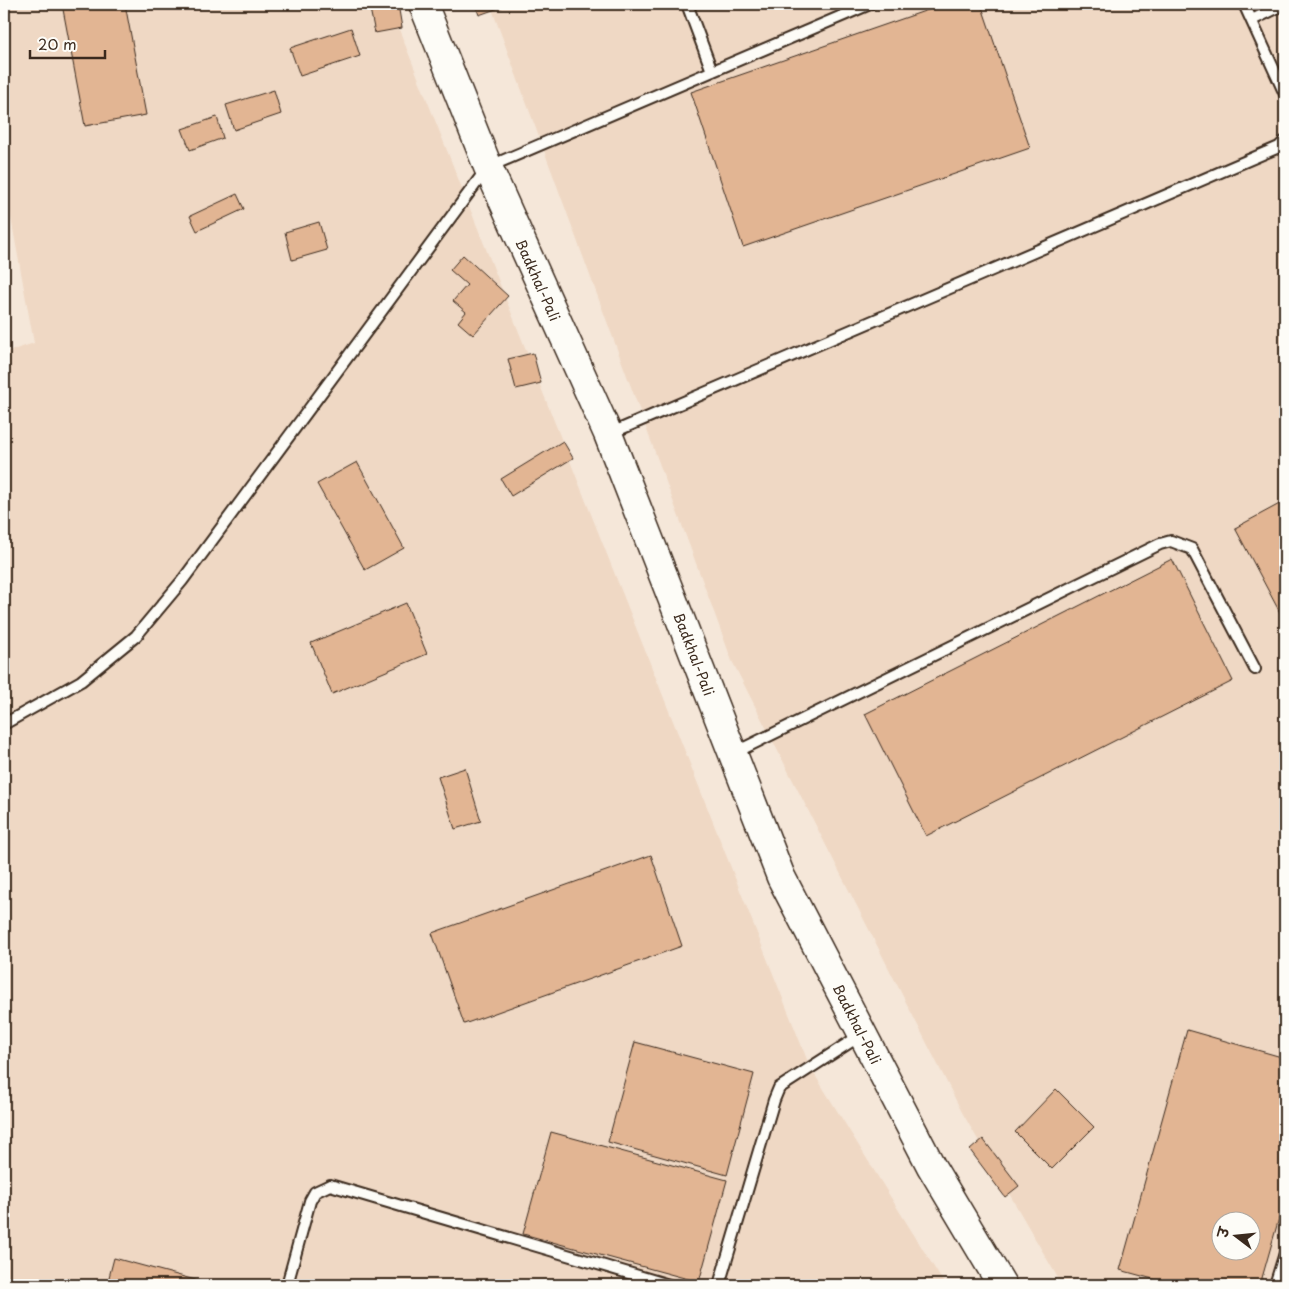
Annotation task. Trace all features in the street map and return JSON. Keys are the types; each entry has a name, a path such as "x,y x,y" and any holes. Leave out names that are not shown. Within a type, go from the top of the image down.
{"street":[{"name":"Badkhal-Pali","path":"423,4 488,166 608,434 781,877 931,1166 994,1280"}],"lane":[{"path":"687,4 712,71"},
{"path":"4,724 81,681 136,636 182,581 488,166 870,4"},
{"path":"1244,4 1285,94"},
{"path":"1252,20 1285,4"},
{"path":"608,434 1279,147 1285,141"},
{"path":"733,754 1160,544 1171,541 1192,549 1255,669"},
{"path":"719,1285 774,1100 780,1088 863,1034"},
{"path":"287,1285 310,1201 315,1192 330,1185 669,1285"},
{"path":"1276,1285 1285,1253"}],"shaded area":[{"path":"4,4 389,4 810,1067 945,1285 4,1285 4,353 34,343 4,180"},
{"path":"490,4 1285,4 1285,1285 1062,1285 963,1114 732,661"}],"building":[{"path":"62,4 125,4 146,115 85,126"},
{"path":"369,4 398,4 402,28 375,33"},
{"path":"475,4 510,4 479,15"},
{"path":"945,4 981,4 1030,148 743,247 691,92"},
{"path":"351,28 360,56 300,76 290,48"},
{"path":"274,90 281,114 234,130 226,105"},
{"path":"217,117 223,138 190,150 182,129"},
{"path":"237,194 244,209 197,231 190,216"},
{"path":"319,222 327,250 292,260 285,232"},
{"path":"463,255 508,296 473,335 458,322 466,312 453,301 467,285 450,270"},
{"path":"533,353 541,383 516,389 508,359"},
{"path":"563,441 573,458 511,496 501,479"},
{"path":"357,462 404,548 365,570 317,484"},
{"path":"1285,501 1285,622 1235,528"},
{"path":"1172,559 1233,681 926,836 865,714"},
{"path":"406,603 427,654 332,694 311,643"},
{"path":"465,768 481,821 455,829 438,777"},
{"path":"651,855 682,946 464,1024 432,933"},
{"path":"1187,1030 1285,1058 1285,1197 1260,1285 1175,1285 1120,1270"},
{"path":"635,1042 754,1074 727,1175 608,1142"},
{"path":"1056,1089 1094,1127 1052,1169 1015,1132"},
{"path":"551,1132 727,1180 699,1282 523,1234"},
{"path":"983,1139 1019,1186 1005,1197 970,1150"},
{"path":"114,1258 214,1285 107,1285"}]}
